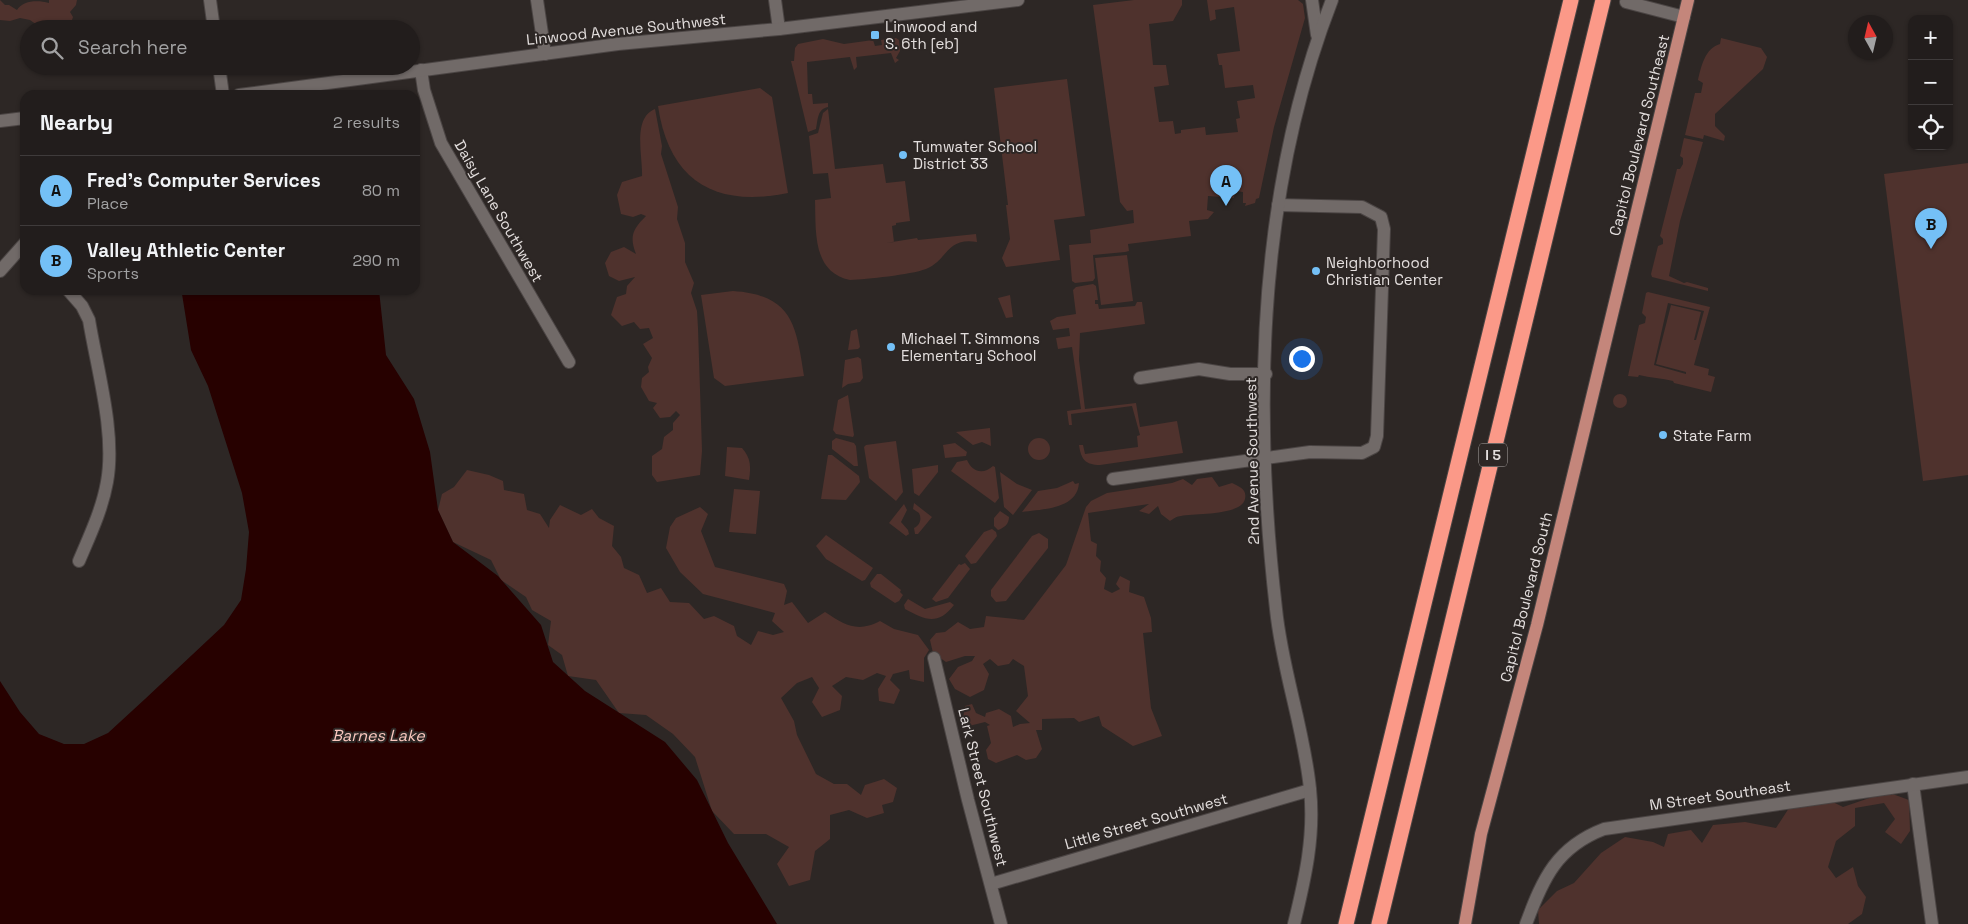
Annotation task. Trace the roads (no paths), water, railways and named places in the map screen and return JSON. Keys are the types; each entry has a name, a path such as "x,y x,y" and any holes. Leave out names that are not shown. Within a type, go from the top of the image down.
{"highway":[{"name":"I 5","path":"1346,924 1571,0"},
{"name":"I 5","path":"1379,924 1603,0"},
{"path":"1337,924 1360,866"},
{"path":"1388,924 1392,873"}],"main road":[{"name":"Capitol Boulevard Southeast","path":"1621,278 1688,0"},
{"name":"Capitol Boulevard South","path":"1465,924 1481,834 1537,625 1621,278"}],"street":[{"path":"210,0 213,20"},
{"path":"537,0 545,54"},
{"path":"775,0 779,29"},
{"name":"Linwood Avenue Southwest","path":"421,70 618,44 779,29 986,2 1018,0"},
{"path":"1312,0 1317,39"},
{"name":"2nd Avenue Southwest","path":"1294,924 1308,859 1311,822 1310,790 1276,612 1267,503 1266,374 1269,291 1278,206 1295,118 1317,39 1332,0"},
{"path":"1626,2 1684,17"},
{"name":"Daisy Lane Southwest","path":"421,70 424,90 440,143 569,362"},
{"path":"220,75 222,90"},
{"name":"Linwood Avenue Southwest","path":"275,90 385,75"},
{"path":"0,120 20,118"},
{"path":"1113,479 1310,452 1362,453 1374,447 1377,436 1384,239 1381,217 1362,207 1278,206"},
{"path":"0,271 20,258"},
{"path":"72,295 82,306 89,320 110,454 107,482 100,511 79,561"},
{"path":"1140,378 1199,369 1230,374 1266,374"},
{"name":"Lark Street Southwest","path":"934,658 968,800 1001,924"},
{"name":"M Street Southeast","path":"1526,924 1545,877 1561,856 1572,844 1604,828 1968,777"},
{"path":"1913,784 1932,924"},
{"name":"Little Street Southwest","path":"991,884 1310,790"}],"water":[{"name":"Barnes Lake","path":"182,295 380,295 386,355 414,399 430,452 438,510 453,542 498,576 541,625 553,662 585,691 665,742 697,780 728,843 777,924 0,924 0,681 20,712 39,734 64,744 84,744 108,733 224,625 241,600 249,532 242,493 208,386 191,350"}],"place":[{"name":"Linwood and S. 6th [eb]","path":"875,35"},
{"name":"Tumwater School District 33","path":"903,155"},
{"name":"Fred's Computer Services","path":"1226,206"},
{"name":"Valley Athletic Center","path":"1931,249"},
{"name":"Neighborhood Christian Center","path":"1316,271"},
{"name":"Michael T. Simmons Elementary School","path":"891,347"},
{"name":"State Farm","path":"1663,435"}]}
